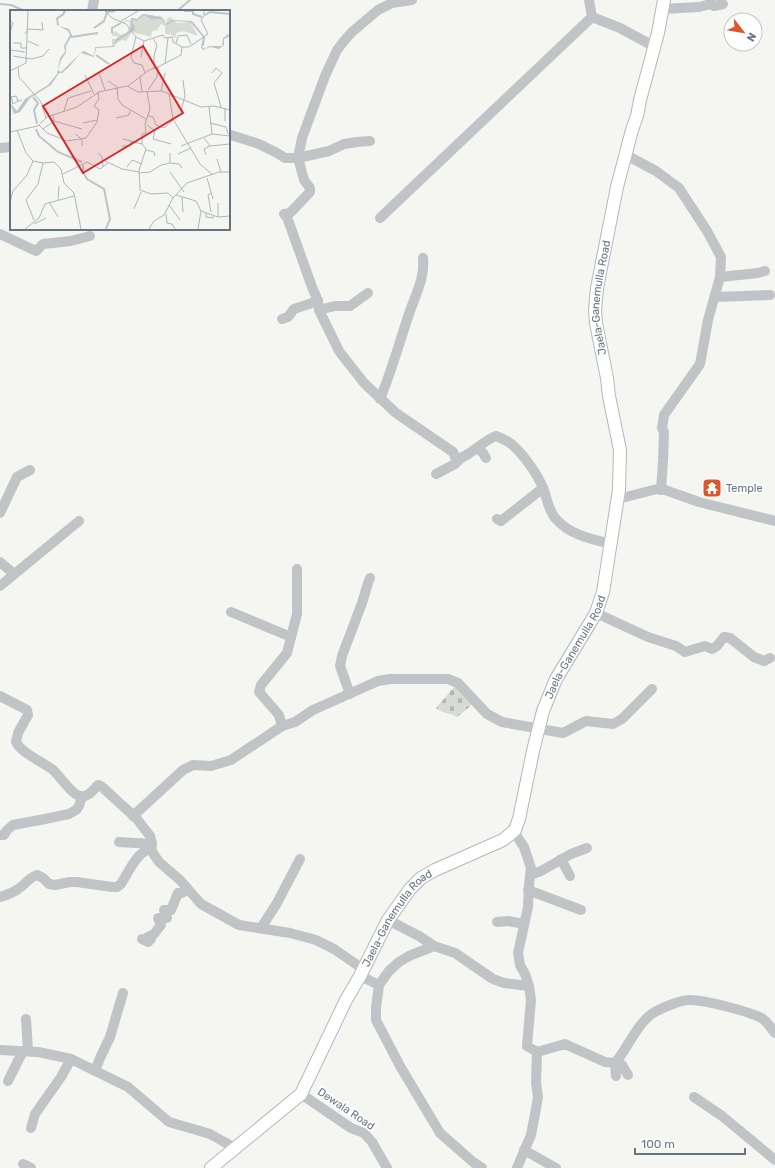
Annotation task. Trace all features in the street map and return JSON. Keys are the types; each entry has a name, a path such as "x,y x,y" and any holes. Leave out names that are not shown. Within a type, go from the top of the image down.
{"main road":[{"name":"Jaela-Ganemulla Road","path":"211,1168 301,1094 346,1000 388,920 410,889 421,878 435,870 503,840 514,832 519,819 543,711 556,679 596,612 603,592 618,499 620,450 609,396 595,310 600,270 617,187 655,47 663,4"}],"street":[{"path":"92,10 94,0"},
{"path":"412,0 392,3 378,10 344,41 337,50 325,76 302,138 298,158 304,180 310,188 310,192 290,213 284,214 287,217 312,287 339,352 364,383 396,414 453,452 456,459 460,459"},
{"path":"589,0 592,17"},
{"path":"663,4 699,7 711,4 714,6 722,4"},
{"path":"592,17 620,28 655,47"},
{"path":"380,218 592,17"},
{"path":"231,135 259,144 277,152 285,158 298,158 329,151 344,144 370,141"},
{"path":"0,148 10,147"},
{"path":"626,155 656,171 679,188 707,231 721,257 720,277 708,320 700,364 664,415 662,428 664,432 663,461 660,490"},
{"path":"0,234 36,251 43,244 71,241 90,236"},
{"path":"380,399 419,289 424,265 423,258"},
{"path":"720,277 758,274 765,271"},
{"path":"282,319 288,317 294,309 319,305 350,306 368,293"},
{"path":"715,297 770,295"},
{"path":"436,474 455,464 490,438 496,436 509,442 531,467 543,488 554,517 560,523 577,535 611,544"},
{"path":"477,448 486,458"},
{"path":"0,513 17,478 30,470"},
{"path":"497,519 501,521 543,488"},
{"path":"618,499 657,489 665,490 700,502 775,521"},
{"path":"0,586 79,521"},
{"path":"0,562 14,574"},
{"path":"282,726 279,715 259,692 262,685 287,653 297,614 297,569"},
{"path":"350,694 340,666 342,656 370,578"},
{"path":"231,612 291,637"},
{"path":"596,612 648,637 676,646 685,652 705,646 712,649 717,646 724,637 730,638 754,657 764,661 770,658"},
{"path":"134,816 183,770 193,765 211,766 231,760 282,726 295,722 313,710 378,681 390,679 448,679 458,683 487,714 493,718 502,722 563,733 586,721 613,724 622,719 652,689"},
{"path":"0,696 27,710 28,715 18,733 16,742 18,747 44,763 55,772 75,794 82,797 88,795 98,785 101,786 134,816 150,836 152,846 159,862 180,880 201,904 239,925 290,933 316,940 338,951 361,973 378,986"},
{"path":"0,835 4,835 6,830 13,825 44,819 76,810 80,806 82,797"},
{"path":"514,832 524,847 531,868 528,890 528,907 518,953 520,965 529,986 531,1000 527,1046 537,1052 565,1044 604,1062 622,1065 628,1076"},
{"path":"119,842 152,846"},
{"path":"0,897 14,892 37,875 49,884 55,885 70,882 117,887 121,884 140,854 152,846"},
{"path":"530,875 541,871 571,854 587,848"},
{"path":"261,928 277,903 300,859"},
{"path":"561,860 570,876"},
{"path":"142,939 148,942 151,939 148,937 154,934 161,925 158,918 167,918 164,910 171,910 178,894 182,893 187,888"},
{"path":"528,890 581,910"},
{"path":"388,920 419,936 434,946 455,953 494,979 504,983 529,986"},
{"path":"497,922 508,921 524,924"},
{"path":"434,946 399,962 389,971 378,986 376,994 376,1020 400,1066 440,1133 482,1168"},
{"path":"95,1071 110,1037 123,993"},
{"path":"616,1076 616,1063 624,1053 634,1034 650,1015 680,1000 690,999 746,1012 764,1019 775,1033"},
{"path":"8,1081 26,1051 26,1019"},
{"path":"0,1050 26,1051 56,1055 71,1059 128,1086 169,1122 210,1134 235,1148"},
{"path":"517,1168 531,1135 538,1097 536,1083 537,1052"},
{"path":"31,1128 35,1114 61,1078 71,1059"},
{"name":"Dewala Road","path":"301,1094 351,1128 364,1134 372,1142 387,1168"},
{"path":"694,1097 722,1116 775,1160"},
{"path":"524,1150 556,1168"}],"green space":[{"path":"455,686 471,701 471,705 457,717 436,708"}],"waterway":[{"path":"178,10 190,0"},
{"path":"0,4 11,5 23,10"}],"place":[{"name":"Temple","path":"712,488"}]}
